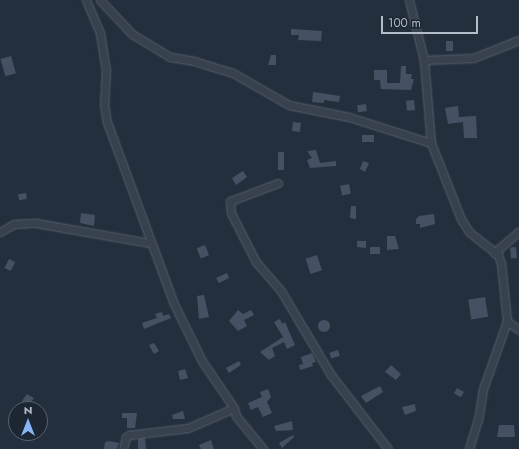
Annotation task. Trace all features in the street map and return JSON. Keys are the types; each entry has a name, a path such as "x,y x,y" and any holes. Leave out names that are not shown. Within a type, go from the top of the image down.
{"street":[{"path":"86,0 100,33 106,69 106,118 150,242 174,304 202,362 234,408 236,416 263,449"},
{"path":"100,0 109,7 127,30 170,57 194,60 233,73 294,106 349,117 431,143"},
{"path":"409,0 424,60 431,143 460,219 469,232 494,253 502,263 507,321 483,389 478,419 469,449"},
{"path":"424,60 473,58 519,40"},
{"path":"278,183 230,201 230,213 256,262 281,291 331,375 388,449"},
{"path":"0,232 14,224 36,222 150,242"},
{"path":"494,253 519,231"},
{"path":"507,321 519,330"},
{"path":"123,449 126,437 129,435 188,428 234,408"}],"building":[{"path":"291,29 322,31 321,41 298,40 299,35 291,35"},
{"path":"446,41 453,41 453,51 446,51"},
{"path":"271,55 276,55 276,65 268,65"},
{"path":"11,56 16,73 5,76 0,59"},
{"path":"401,66 406,66 406,74 412,74 411,79 414,79 411,90 381,89 380,80 374,80 374,70 387,70 387,83 400,83"},
{"path":"313,92 340,96 339,102 324,100 324,103 312,102"},
{"path":"414,100 415,110 407,111 406,101"},
{"path":"366,104 367,111 358,112 357,105"},
{"path":"458,106 459,117 476,116 477,138 464,138 463,122 448,124 445,108"},
{"path":"293,122 301,123 300,132 292,131"},
{"path":"362,135 374,135 374,142 362,142"},
{"path":"316,150 320,163 336,161 336,166 310,168 307,160 312,158 307,151"},
{"path":"278,152 284,152 284,170 278,170"},
{"path":"363,161 369,163 365,172 360,169"},
{"path":"243,171 247,177 236,185 232,178"},
{"path":"349,184 351,194 342,196 340,186"},
{"path":"26,193 27,199 19,200 18,194"},
{"path":"351,206 356,206 356,219 350,218"},
{"path":"81,213 95,215 94,226 80,223"},
{"path":"434,214 435,224 420,228 420,224 416,224 416,219 419,216"},
{"path":"387,236 395,236 399,249 387,250"},
{"path":"357,241 366,241 366,248 357,247"},
{"path":"205,245 209,255 201,259 197,248"},
{"path":"370,247 380,247 380,254 370,254"},
{"path":"516,247 517,258 511,258 510,248"},
{"path":"317,255 322,270 311,274 306,259"},
{"path":"9,259 15,262 11,271 4,268"},
{"path":"227,273 229,278 219,283 216,278"},
{"path":"204,295 209,317 199,319 197,296"},
{"path":"485,297 488,317 471,319 468,300"},
{"path":"238,310 243,314 251,310 254,315 244,320 247,326 238,331 229,321"},
{"path":"162,312 163,316 169,314 171,318 144,329 142,323 157,318 155,314"},
{"path":"280,319 282,324 285,322 295,345 287,349 284,342 272,348 275,356 269,360 260,352 283,337 274,322"},
{"path":"322,320 326,320 330,326 326,332 322,332 318,328 318,324"},
{"path":"154,343 159,351 154,354 149,345"},
{"path":"338,350 340,356 331,358 329,353"},
{"path":"312,353 316,362 312,363 313,366 300,370 299,365 303,364 301,357"},
{"path":"239,361 241,365 229,373 226,368"},
{"path":"391,365 401,374 396,380 385,372"},
{"path":"185,369 188,378 180,380 178,371"},
{"path":"380,386 383,392 366,403 361,396"},
{"path":"457,388 464,392 461,397 454,393"},
{"path":"268,389 271,397 267,402 272,413 263,417 258,407 251,410 248,403 262,397 260,392"},
{"path":"27,394 34,398 32,401 22,401"},
{"path":"415,404 416,411 405,415 402,407"},
{"path":"183,411 185,419 173,419 172,415"},
{"path":"122,413 137,413 135,428 127,428 127,418 122,418"},
{"path":"292,421 293,430 276,431 274,426"},
{"path":"499,425 514,425 515,437 497,437"},
{"path":"293,435 294,437 282,448 279,443"},
{"path":"145,438 146,449 138,449 138,439"},
{"path":"211,440 214,449 201,449 199,445"},
{"path":"109,441 119,443 117,449 104,449 105,442"}]}
